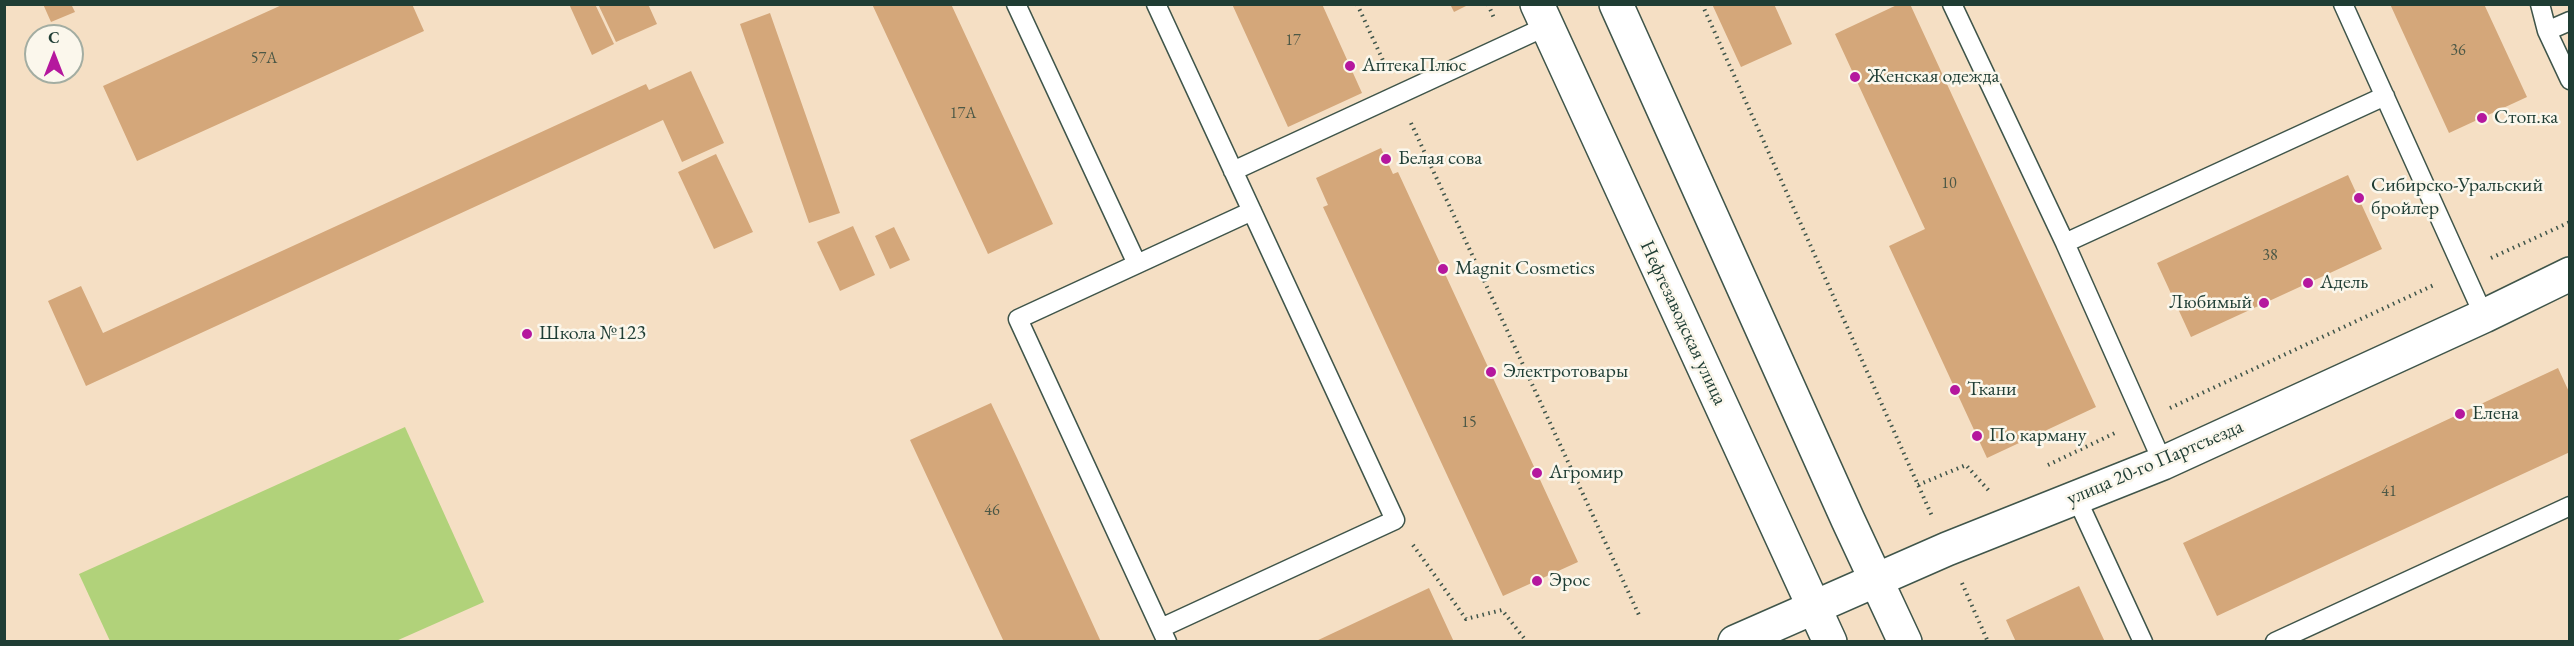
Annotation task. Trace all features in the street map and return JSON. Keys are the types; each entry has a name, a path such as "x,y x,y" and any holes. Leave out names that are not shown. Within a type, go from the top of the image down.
{"main road":[{"path":"1616,4 1905,642"},
{"name":"Нефтезаводская улица","path":"1542,15 1830,642"},
{"name":"улица 20-го Партсъезда","path":"1736,642 1947,549 2163,463 2484,316 2570,274"}],"lane":[{"path":"1016,4 1137,264"},
{"path":"1156,4 1395,520 1164,635 1018,319 1252,212"},
{"path":"1952,4 2064,243 2163,463"},
{"path":"2343,4 2484,316"},
{"path":"2541,4 2547,31 2570,80"},
{"path":"1233,171 1398,94 1542,15"},
{"path":"2547,31 2570,21"},
{"path":"2064,243 2385,96"},
{"path":"2076,497 2143,642"},
{"path":"2275,642 2570,506"}],"path":[{"path":"1357,4 1639,615"},
{"path":"1702,4 1988,642"},
{"path":"2041,468 2570,222"},
{"path":"1918,485 1966,465 1989,492 1999,487"},
{"path":"1395,520 1466,620 1502,610 1527,642"}],"green space":[{"path":"405,427 484,602 396,641 110,641 79,574"}],"building":[{"path":"43,4 71,4 75,12 51,22"},
{"path":"284,4 412,4 424,31 137,161 103,86"},
{"path":"569,4 595,4 614,44 592,55"},
{"path":"598,4 648,4 657,24 616,42"},
{"path":"872,4 951,4 1053,224 988,254"},
{"path":"1232,4 1322,4 1362,93 1288,127"},
{"path":"1450,4 1470,4 1454,12"},
{"path":"1712,4 1774,4 1792,44 1741,67"},
{"path":"1899,4 1910,4 2096,407 1987,458 1889,246 1925,229 1835,34"},
{"path":"2390,4 2484,4 2527,97 2449,133"},
{"path":"770,13 840,213 809,223 740,24"},
{"path":"691,71 724,143 682,162 663,120 86,386 48,301 81,286 103,333 646,84 649,90"},
{"path":"1381,148 1393,174 1398,172 1578,562 1503,596 1323,207 1328,205 1316,178"},
{"path":"716,154 753,232 714,249 678,172"},
{"path":"2348,175 2382,249 2191,337 2157,263"},
{"path":"853,226 875,275 840,291 817,242"},
{"path":"894,227 910,260 890,269 875,236"},
{"path":"2558,368 2570,394 2570,452 2217,616 2183,543"},
{"path":"991,403 1101,642 1004,642 910,440"},
{"path":"2079,586 2105,642 2016,642 2006,620"},
{"path":"1429,588 1454,642 1314,642"}],"place":[{"name":"АптекаПлюс","path":"1350,66"},
{"name":"Женская одежда","path":"1855,77"},
{"name":"Стоп.ка","path":"2482,118"},
{"name":"Белая сова","path":"1386,159"},
{"name":"Сибирско-Уральский бройлер","path":"2359,198"},
{"name":"Magnit Cosmetics","path":"1443,269"},
{"name":"Адель","path":"2308,283"},
{"name":"Любимый","path":"2264,303"},
{"name":"Школа №123","path":"527,334"},
{"name":"Электротовары","path":"1491,372"},
{"name":"Ткани","path":"1955,390"},
{"name":"Елена","path":"2460,414"},
{"name":"По карману","path":"1977,436"},
{"name":"Агромир","path":"1537,473"},
{"name":"Эрос","path":"1537,581"}]}
